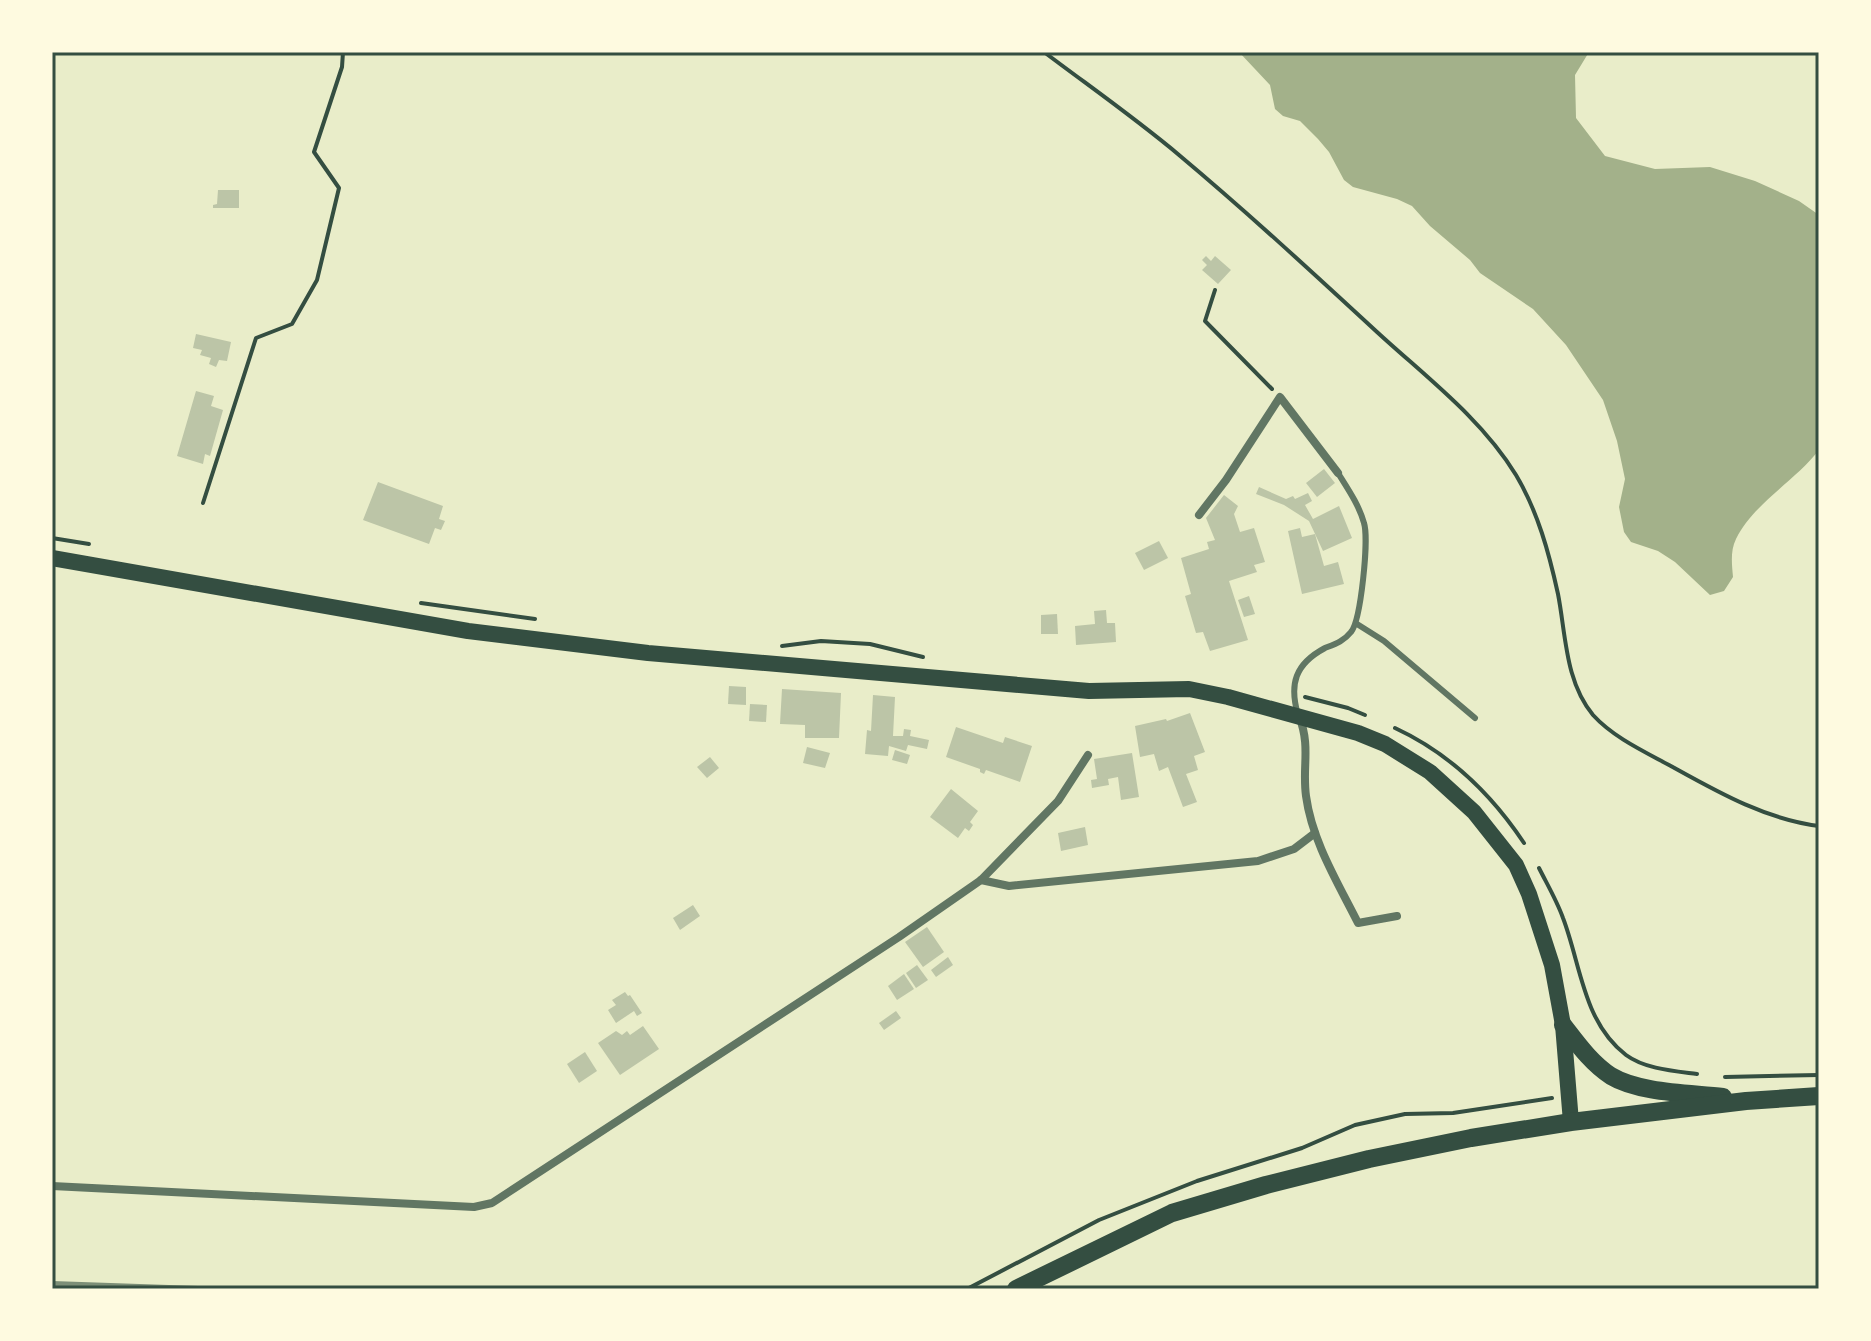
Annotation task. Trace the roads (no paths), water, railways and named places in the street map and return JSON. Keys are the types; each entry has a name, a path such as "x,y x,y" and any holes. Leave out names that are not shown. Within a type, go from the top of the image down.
{"main road":[{"path":"52,558 468,631 648,653 1034,688 1101,692 1189,689 1298,715 1385,744 1430,772 1474,812 1516,865 1529,894 1552,965 1563,1025 1571,1122"},
{"path":"1563,1025 1592,1061 1613,1077 1632,1085 1746,1101"},
{"path":"1016,1289 1172,1213 1266,1185 1471,1138 1571,1122 1746,1101 1819,1096"}],"street":[{"path":"1199,515 1226,480 1280,397 1338,473"},
{"path":"1298,715 1307,737 1306,795 1315,833 1358,923 1397,916"},
{"path":"52,1186 474,1207 492,1203 981,880 1058,801 1088,755"},
{"path":"981,880 1009,886 1258,861 1294,849 1315,833"}],"lane":[{"path":"1298,715 1292,695 1294,680 1322,650 1341,641 1357,624 1367,539 1357,503 1338,473"},
{"path":"1357,624 1384,641 1475,718"}],"railway":[{"path":"52,1284 198,1289"}]}
